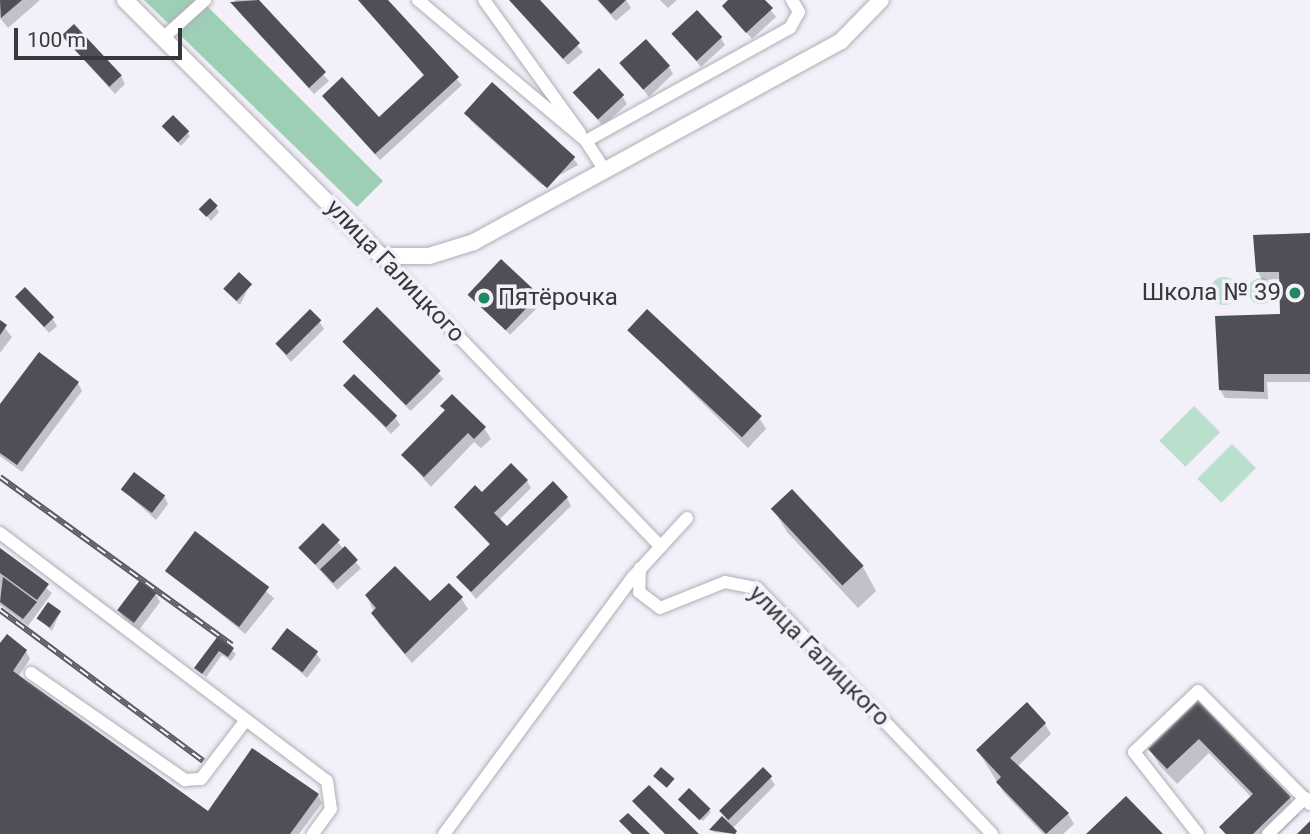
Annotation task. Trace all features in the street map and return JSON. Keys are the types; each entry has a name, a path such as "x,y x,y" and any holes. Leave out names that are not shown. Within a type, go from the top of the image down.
{"street":[{"name":"улица Галицкого","path":"125,0 381,256 660,546"},
{"path":"163,38 205,0"},
{"path":"418,0 586,141"},
{"path":"484,0 604,169"},
{"path":"586,141 790,28 799,12 792,0"},
{"path":"381,256 454,251 841,41 881,0"},
{"path":"444,834 640,568 687,518"},
{"path":"0,533 327,781 331,808 313,834"},
{"name":"улица Галицкого","path":"640,568 639,592 660,608 725,582 757,588 992,834"},
{"path":"31,673 185,780 201,779 246,720"},
{"path":"1198,834 1134,752 1198,691 1308,801 1268,834"}],"green space":[{"path":"144,0 201,0 383,181 357,207"},
{"path":"1224,277 1234,281 1238,291 1234,301 1224,305 1214,301 1210,291 1214,281"},
{"path":"1261,278 1270,282 1274,291 1270,300 1261,304 1252,300 1248,291 1252,282"},
{"path":"1194,406 1220,432 1186,467 1159,441"},
{"path":"1232,444 1256,468 1221,503 1197,479"}],"building":[{"path":"0,0 22,0 1,18"},
{"path":"259,0 326,72 309,88 230,2"},
{"path":"358,0 388,0 459,77 375,154 322,96 342,77 379,117 424,75"},
{"path":"509,0 540,0 580,43 563,59"},
{"path":"598,0 626,0 611,14"},
{"path":"728,0 765,0 773,8 746,33 722,6"},
{"path":"697,10 722,37 697,61 671,34"},
{"path":"74,24 122,75 109,87 62,36"},
{"path":"646,39 670,66 643,90 619,63"},
{"path":"599,68 624,95 598,120 573,93"},
{"path":"492,82 575,157 547,188 464,113"},
{"path":"173,115 189,131 178,143 162,126"},
{"path":"210,198 218,206 206,217 199,209"},
{"name":"Школа № 39","path":"1310,233 1310,374 1264,374 1264,392 1219,390 1215,316 1280,314 1279,272 1256,272 1253,235"},
{"path":"501,259 539,294 506,330 468,295"},
{"path":"239,272 252,284 236,301 223,289"},
{"path":"25,287 54,317 44,327 15,297"},
{"path":"377,307 441,371 406,405 342,342"},
{"path":"310,309 321,320 287,355 275,344"},
{"path":"647,309 762,416 742,437 627,330"},
{"path":"0,320 7,325 0,335"},
{"path":"39,352 79,382 17,465 0,453 0,404"},
{"path":"354,374 397,416 386,427 343,386"},
{"path":"452,394 486,427 474,439 468,433 424,477 401,455 445,410 440,406"},
{"path":"511,463 528,480 494,513 507,526 553,481 568,497 471,592 456,577 490,544 454,507 475,485 482,492"},
{"path":"134,472 165,495 152,513 121,490"},
{"path":"792,489 864,566 842,586 771,509"},
{"path":"323,523 340,540 315,565 298,548"},
{"path":"195,531 269,587 239,627 165,571"},
{"path":"345,546 358,560 333,583 320,569"},
{"path":"0,548 49,584 37,600 0,573"},
{"path":"395,566 430,601 449,583 463,597 405,654 371,613 376,608 365,595"},
{"path":"3,577 37,602 23,619 0,602"},
{"path":"140,580 157,593 134,623 117,610"},
{"path":"48,602 61,611 50,628 37,618"},
{"path":"287,628 318,651 302,672 271,649"},
{"path":"7,634 27,650 13,671 208,811 252,748 319,794 290,834 0,834 0,643"},
{"path":"218,636 234,648 228,657 219,651 202,674 194,668"},
{"path":"1198,701 1291,797 1253,834 1226,834 1219,827 1253,794 1199,739 1167,769 1148,749"},
{"path":"1027,702 1046,723 1010,758 1069,813 1046,834 996,782 1001,777 976,750"},
{"path":"661,767 675,779 667,788 653,776"},
{"path":"763,767 772,776 728,820 719,811"},
{"path":"649,785 699,834 665,834 632,801"},
{"path":"689,788 711,809 699,820 678,800"},
{"path":"1126,796 1163,834 1086,834"},
{"path":"628,813 650,834 632,834 619,821"},
{"path":"722,816 737,831 735,834 709,830"},
{"path":"1310,821 1310,834 1297,834"}],"railway":[{"path":"0,477 232,645"},
{"path":"0,610 203,761"}],"place":[{"name":"Школа № 39","path":"1295,293"},
{"name":"Пятёрочка","path":"484,298"}]}
